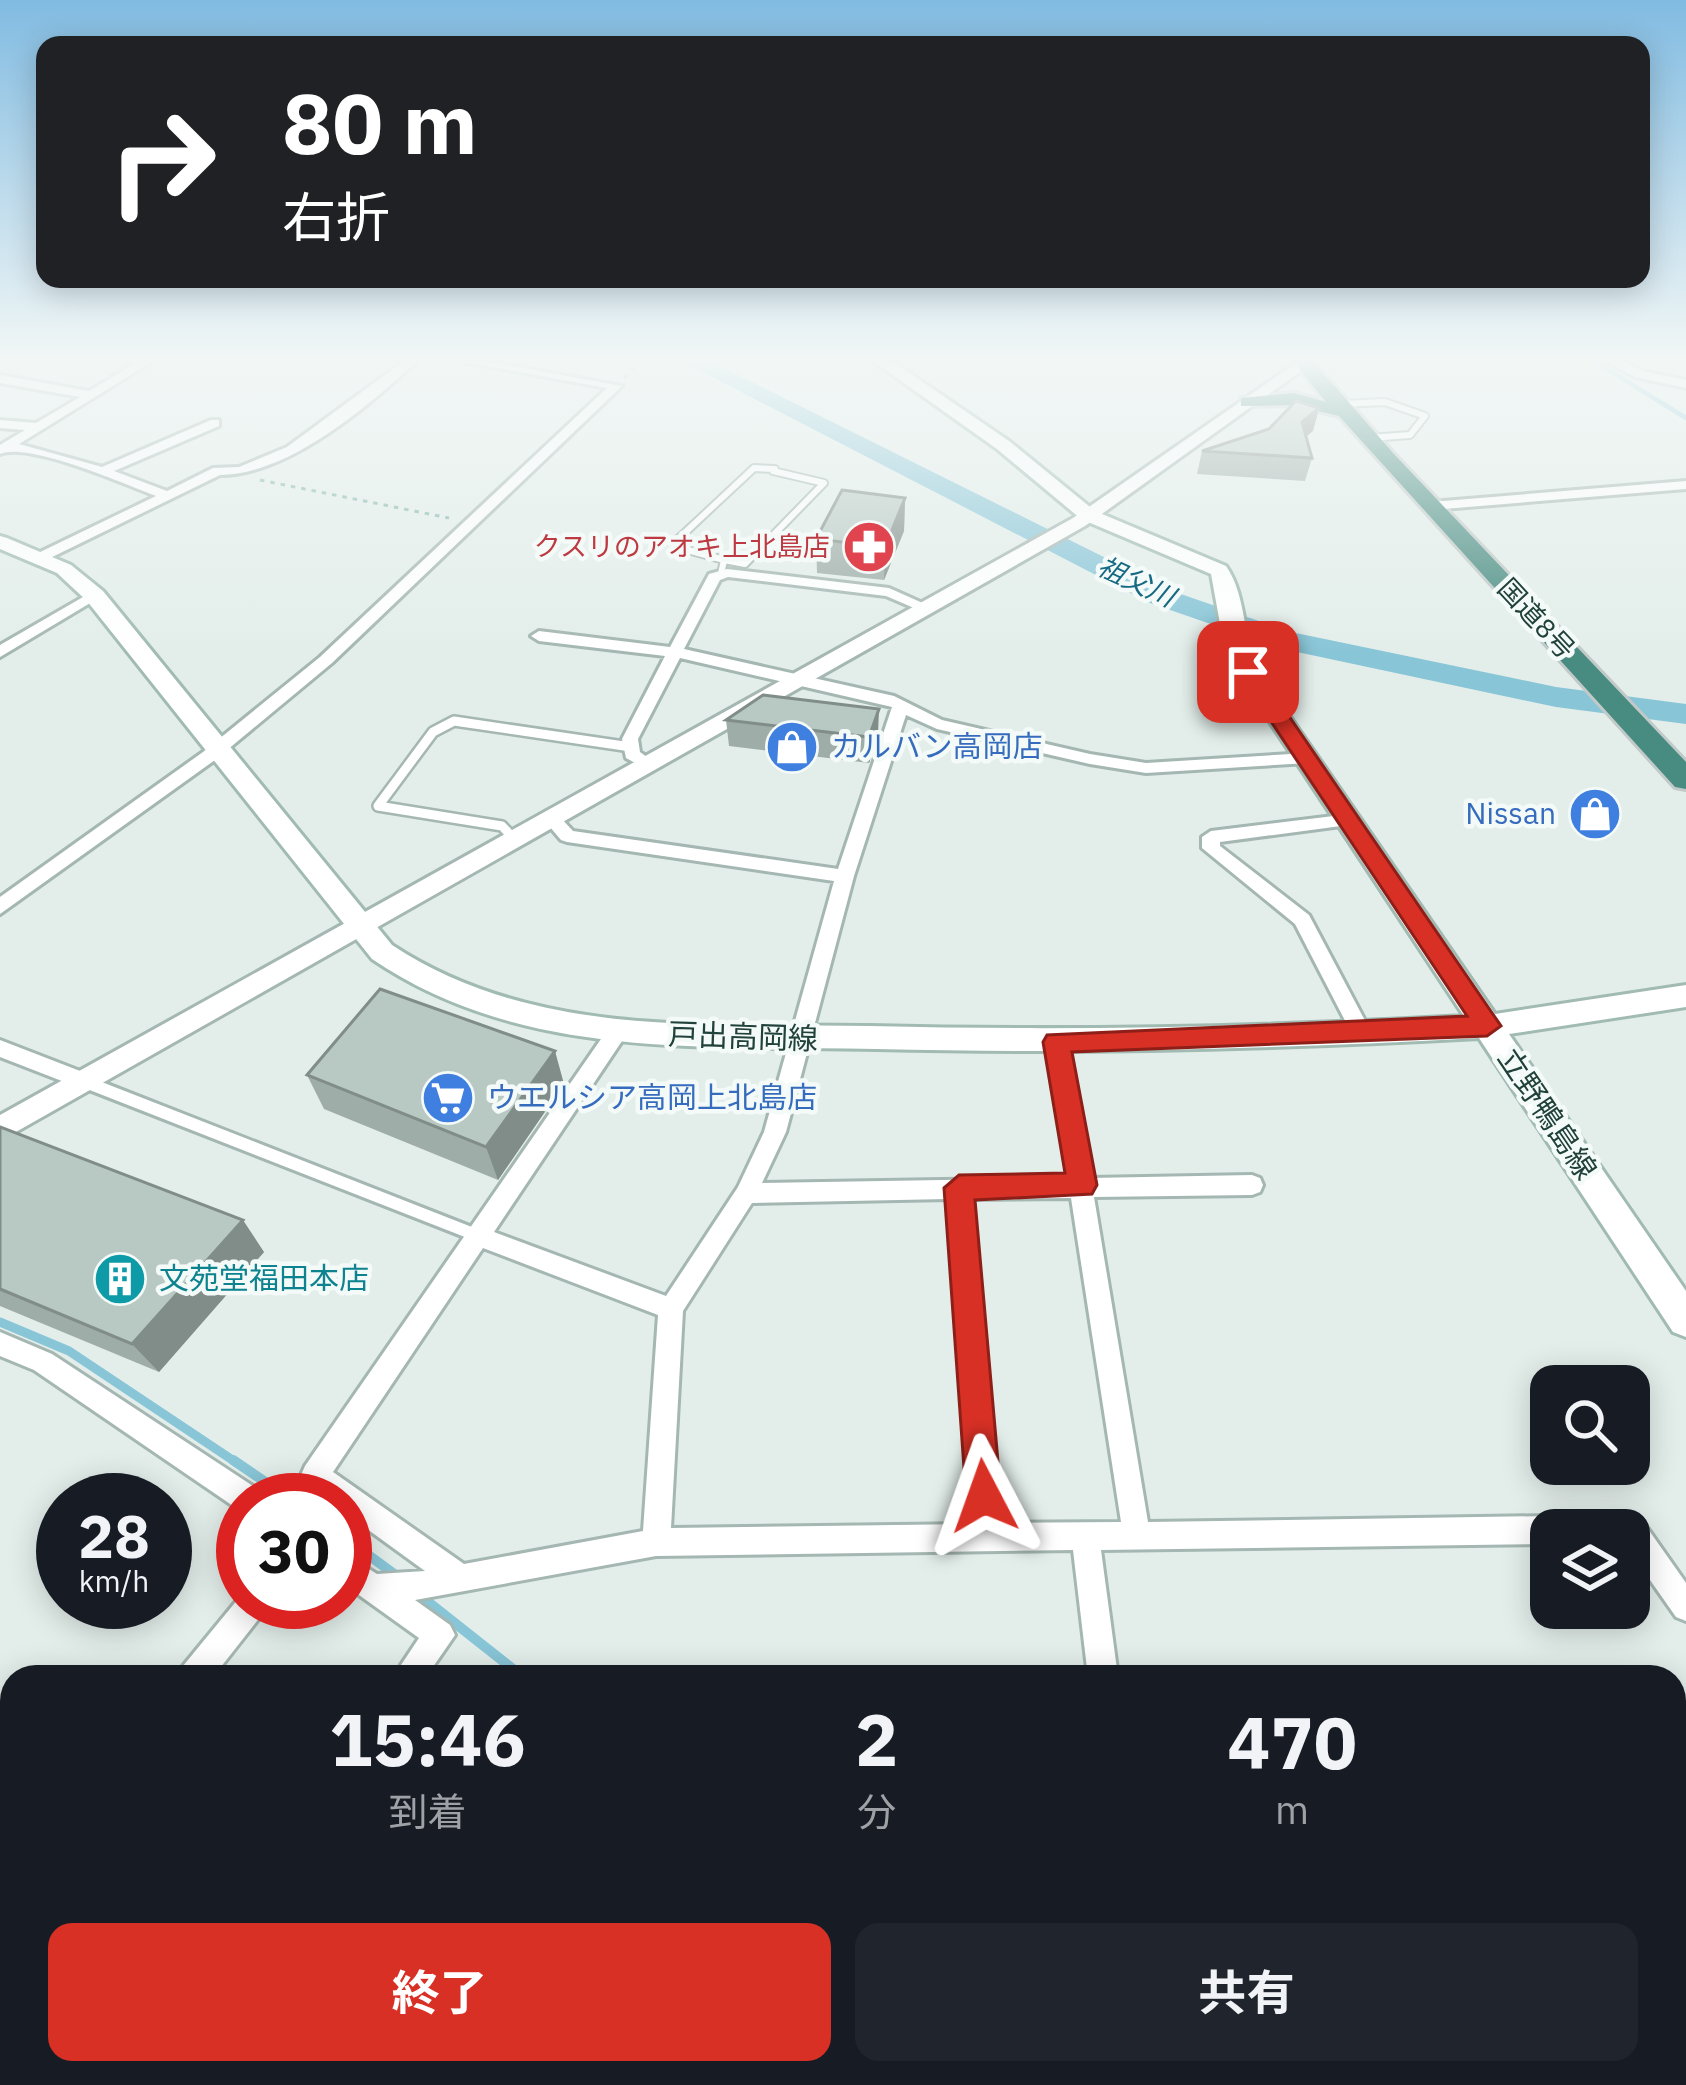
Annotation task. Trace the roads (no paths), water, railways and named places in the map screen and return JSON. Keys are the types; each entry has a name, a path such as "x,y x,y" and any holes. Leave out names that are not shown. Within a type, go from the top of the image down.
{"highway":[{"name":"国道8号","path":"1387,458 1686,780"}],"main road":[{"name":"立野鴨島線","path":"1018,458 1084,519 1219,570 1225,579 1235,646 1686,1321"},
{"name":"戸出高岡線","path":"15,550 95,596 382,952 420,980 536,1020 617,1032 1057,1042 1487,1026 1682,1002"}],"street":[{"path":"48,458 103,471 166,494"},
{"path":"103,471 133,458"},
{"path":"15,550 143,511 166,494 218,471 232,474 266,458"},
{"path":"0,907 220,747 326,660 540,458"},
{"path":"0,1129 805,680 1084,519 1170,458"},
{"path":"1431,506 1686,484"},
{"path":"650,766 632,754 631,747 722,567 889,592 928,608"},
{"path":"0,652 95,596"},
{"path":"550,640 676,652 902,705 937,724 1008,743 1146,768 1308,758"},
{"path":"656,1542 671,1310 746,1193 775,1132 845,876 902,705"},
{"path":"553,820 567,836 845,876"},
{"path":"1350,820 1211,837 1211,848 1302,920 1361,1032"},
{"path":"319,1473 476,1234 617,1032"},
{"path":"1057,1042 1136,1538"},
{"path":"0,1048 86,1082"},
{"path":"746,1193 1252,1185"},
{"path":"959,1188 987,1540"},
{"path":"476,1234 671,1310"},
{"path":"0,1344 43,1362 216,1478"},
{"path":"383,1587 445,1582 656,1542 1086,1540 1530,1530"},
{"path":"372,1532 445,1582"},
{"path":"1086,1540 1102,1665"},
{"path":"1650,1557 1686,1607"},
{"path":"372,1582 440,1635 417,1665"},
{"path":"207,1665 234,1629"}],"lane":[{"path":"754,468 824,483 745,564 722,567 684,549 677,540 754,468"},
{"path":"515,840 502,826 378,806 433,732 454,721 503,724 631,747"},
{"path":"86,1082 476,1234"}],"waterway":[{"name":"祖父川","path":"885,458 1161,597 1283,640 1556,697 1686,714"},
{"path":"0,1322 69,1351 237,1463"},
{"path":"233,1460 252,1473"},
{"path":"372,1558 397,1576"},
{"path":"418,1594 508,1665"}],"place":[{"name":"クスリのアオキ上北島店","path":"869,547"},
{"name":"カルバン高岡店","path":"792,747"},
{"name":"Nissan","path":"1595,814"},
{"name":"ウエルシア高岡上北島店","path":"448,1098"},
{"name":"文苑堂福田本店","path":"120,1279"}]}
